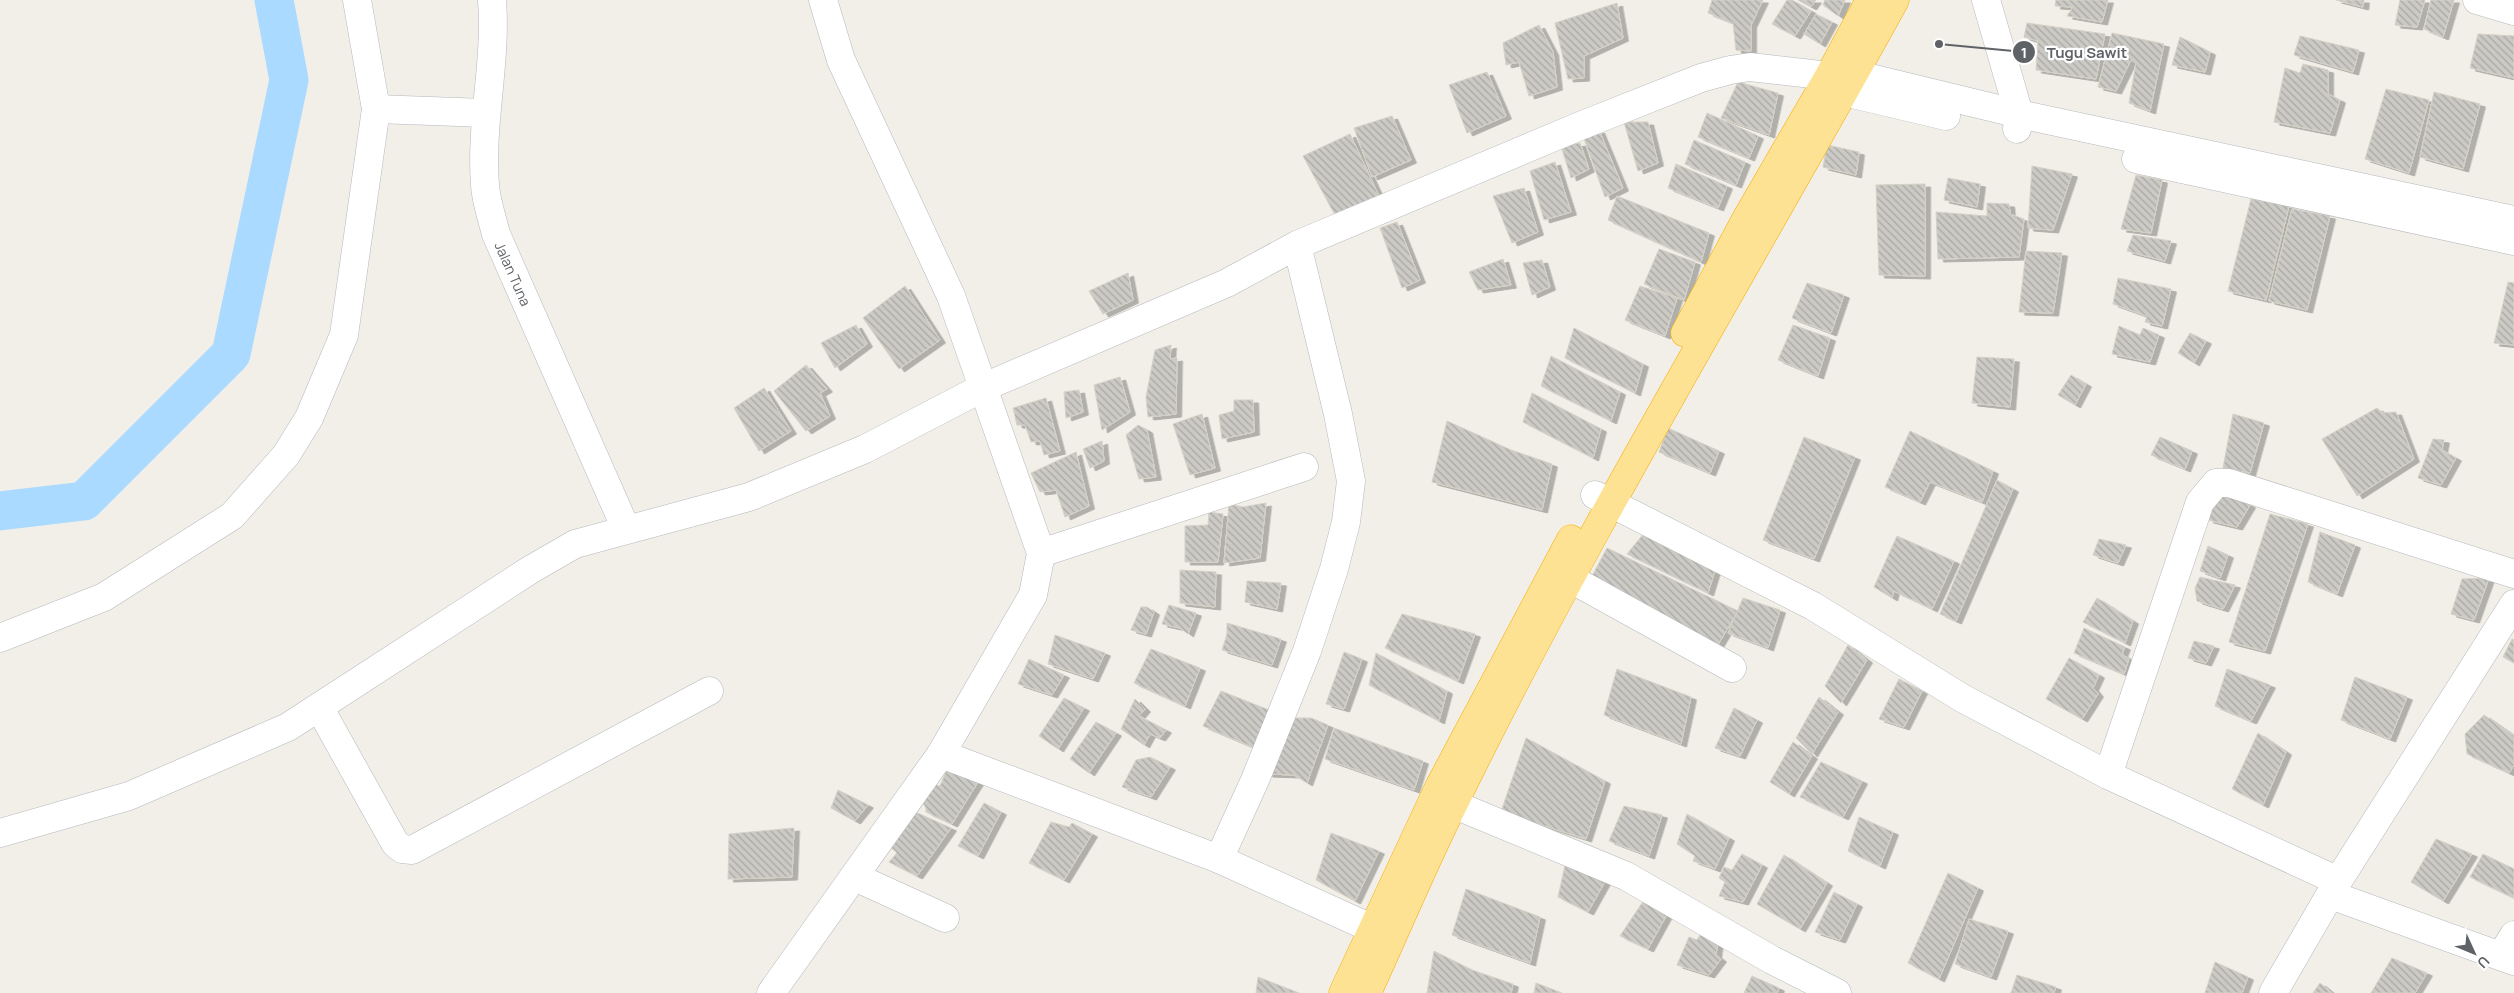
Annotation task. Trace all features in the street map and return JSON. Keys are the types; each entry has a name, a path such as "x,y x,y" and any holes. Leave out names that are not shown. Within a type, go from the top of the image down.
{"highway":[{"path":"1843,80 1870,0"},
{"path":"1343,993 1439,787 1603,500 1773,213 1843,80 1895,0"},
{"path":"1367,993 1453,804 1571,579 1603,500"}],"street":[{"path":"0,638 104,597 232,516 286,455 309,418 344,335 376,109 357,0"},
{"name":"Jalan Tuna","path":"492,0 494,28 486,113 485,186 496,234 626,529"},
{"path":"771,993 856,877 941,754 1033,595 1041,553 951,296 841,60 823,0"},
{"path":"1986,0 2017,123"},
{"path":"2477,0 2514,11"},
{"path":"0,834 130,796 288,727 530,570 575,544 749,497 865,449 982,388 1227,283 1297,245 1701,78 1730,70 1750,68 1843,80 2514,241"},
{"path":"376,109 486,113"},
{"path":"2017,123 2514,220"},
{"path":"1219,859 1255,780 1307,651 1334,569 1346,522 1350,481 1338,414 1297,245"},
{"path":"1041,553 1304,467"},
{"path":"2108,775 2200,502 2216,483 2229,483 2514,574"},
{"path":"1603,500 1813,606 1962,698 2108,775 2334,888 2510,951"},
{"path":"1571,579 1732,668"},
{"path":"2273,993 2334,888 2514,604"},
{"path":"318,707 395,843 402,848 412,850 709,691"},
{"path":"941,754 1219,859 1373,929"},
{"path":"1453,804 1626,876 1772,960 1837,993"},
{"path":"856,877 945,918"}],"building":[{"path":"1712,0 1763,0 1751,25 1751,51 1736,50 1733,23 1708,13"},
{"path":"1787,0 1792,0 1811,11 1795,36 1772,24"},
{"path":"1798,0 1816,0 1811,7"},
{"path":"1825,0 1845,0 1838,16 1823,5"},
{"path":"2056,0 2108,0 2102,22 2067,16 2073,7 2055,6"},
{"path":"2336,0 2364,0 2363,7"},
{"path":"2400,0 2425,0 2417,27 2395,25"},
{"path":"2431,0 2454,0 2443,37 2424,29"},
{"path":"1617,3 1623,38 1584,56 1584,78 1568,79 1555,23"},
{"path":"1816,14 1832,22 1820,44 1804,34"},
{"path":"2027,23 2105,34 2096,79 2036,70 2038,41 2024,37"},
{"path":"1539,25 1553,52 1557,87 1529,96 1519,62 1506,65 1503,43"},
{"path":"2112,33 2164,44 2150,111 2129,103 2136,63 2131,60 2116,91 2098,87"},
{"path":"2478,34 2514,36 2514,78 2470,68"},
{"path":"2300,36 2359,50 2353,72 2294,55"},
{"path":"2180,37 2210,52 2205,72 2172,65"},
{"path":"2303,64 2328,70 2328,94 2340,100 2330,133 2274,122 2285,68 2300,73"},
{"path":"1487,72 1506,116 1467,133 1449,85"},
{"path":"1738,82 1778,93 1769,135 1721,118"},
{"path":"2386,89 2429,100 2409,173 2365,159"},
{"path":"2434,92 2480,104 2463,169 2420,157"},
{"path":"1707,113 1758,136 1749,158 1698,137"},
{"path":"1392,116 1411,160 1372,177 1354,128"},
{"path":"1624,122 1648,122 1658,163 1638,171"},
{"path":"1599,130 1623,188 1605,197 1583,136"},
{"path":"1350,134 1379,196 1336,217 1303,156"},
{"path":"1694,140 1745,162 1736,185 1685,164"},
{"path":"1580,143 1589,169 1571,178 1561,146"},
{"path":"1827,145 1859,152 1856,175 1823,167"},
{"path":"1555,162 1571,212 1544,220 1530,171"},
{"path":"1676,164 1727,186 1718,208 1668,188"},
{"path":"2032,166 2072,174 2053,230 2028,228"},
{"path":"2136,175 2162,180 2151,233 2121,229"},
{"path":"1948,178 1980,184 1977,207 1944,200"},
{"path":"1925,184 1925,276 1879,275 1876,185"},
{"path":"1524,188 1538,232 1512,243 1493,196"},
{"path":"1617,196 1709,233 1701,262 1608,220"},
{"path":"2251,199 2289,206 2266,300 2228,291"},
{"path":"1987,203 2009,204 2010,214 2024,219 2019,257 1938,259 1936,212 1987,216"},
{"path":"2292,209 2330,216 2307,310 2269,301"},
{"path":"1397,222 1420,280 1402,288 1380,228"},
{"path":"2133,235 2171,241 2165,261 2127,251"},
{"path":"1659,249 1695,262 1684,300 1644,284"},
{"path":"2026,251 2062,253 2053,313 2019,312"},
{"path":"1503,259 1511,285 1478,290 1469,272"},
{"path":"1542,260 1550,287 1532,295 1523,263"},
{"path":"1128,273 1133,300 1103,314 1089,291"},
{"path":"2118,278 2171,289 2162,326 2145,322 2147,316 2113,304"},
{"path":"2508,282 2514,283 2514,345 2494,343"},
{"path":"1807,283 1844,295 1831,333 1792,318"},
{"path":"905,286 940,340 899,369 863,318"},
{"path":"1640,286 1677,298 1665,336 1625,320"},
{"path":"856,325 867,344 835,368 821,343"},
{"path":"1793,325 1830,338 1818,376 1778,360"},
{"path":"2119,326 2140,335 2143,328 2159,335 2150,362 2112,354"},
{"path":"1574,328 1643,364 1635,393 1565,358"},
{"path":"2190,333 2206,341 2194,363 2178,353"},
{"path":"1171,345 1170,359 1177,358 1176,414 1148,417 1146,397 1155,350"},
{"path":"1551,356 1620,392 1611,421 1541,386"},
{"path":"1977,357 2014,359 2010,407 1972,403"},
{"path":"806,365 827,389 820,393 830,416 806,431 774,391"},
{"path":"2071,375 2086,384 2075,405 2058,395"},
{"path":"1120,377 1130,412 1102,430 1094,385"},
{"path":"764,388 791,431 759,451 734,408"},
{"path":"1079,390 1083,412 1066,418 1064,392"},
{"path":"1532,393 1601,429 1593,458 1523,422"},
{"path":"1046,398 1060,451 1044,455 1040,441 1031,442 1025,425 1017,425 1013,408"},
{"path":"1234,400 1253,400 1254,432 1222,439 1219,415 1234,411"},
{"path":"2377,408 2383,413 2396,412 2414,459 2357,496 2322,439"},
{"path":"1202,414 1215,468 1190,475 1173,424"},
{"path":"2233,414 2264,423 2250,473 2223,468"},
{"path":"1447,421 1511,450 1552,464 1542,510 1432,482"},
{"path":"1138,425 1147,430 1156,477 1139,479 1126,435"},
{"path":"1668,428 1719,451 1710,473 1659,452"},
{"path":"1910,431 1993,471 1982,502 1930,482 1920,502 1885,487"},
{"path":"1804,437 1855,457 1814,559 1763,540"},
{"path":"2160,437 2192,451 2185,469 2151,455"},
{"path":"2433,439 2444,440 2442,450 2456,458 2441,485 2418,478"},
{"path":"1102,441 1104,461 1090,468 1083,449"},
{"path":"1076,452 1089,506 1065,517 1056,490 1040,492 1031,473"},
{"path":"1997,480 2013,489 1956,621 1940,614"},
{"path":"2229,494 2250,505 2237,527 2208,520 2213,495"},
{"path":"1266,503 1260,558 1224,563 1229,504 1243,507"},
{"path":"1209,512 1223,514 1218,562 1185,562 1185,526 1208,525"},
{"path":"2270,514 2308,524 2265,651 2229,642"},
{"path":"1645,532 1717,564 1708,593 1627,554"},
{"path":"2320,532 2355,545 2337,594 2308,582"},
{"path":"1897,536 1954,561 1932,609 1894,591 1892,598 1874,587"},
{"path":"2099,539 2126,545 2118,563 2093,555"},
{"path":"2208,546 2228,555 2220,578 2200,571"},
{"path":"1607,548 1738,611 1716,648 1590,580"},
{"path":"1180,570 1216,572 1215,607 1180,603"},
{"path":"2200,577 2235,585 2223,609 2197,601 2195,588"},
{"path":"2489,578 2474,620 2451,614 2462,579"},
{"path":"1247,581 1281,583 1277,609 1245,602"},
{"path":"1743,598 1780,610 1768,648 1728,633"},
{"path":"2097,598 2133,621 2125,643 2083,622"},
{"path":"1169,605 1196,613 1188,634 1180,628 1162,624"},
{"path":"1141,607 1147,607 1154,612 1146,634 1131,630"},
{"path":"1402,614 1475,634 1458,681 1385,648"},
{"path":"1227,623 1281,639 1272,665 1222,650 1227,634"},
{"path":"2084,628 2125,647 2122,654 2129,659 2124,674 2074,653"},
{"path":"1055,635 1105,653 1093,679 1048,664"},
{"path":"2512,639 2514,640 2514,663 2503,657"},
{"path":"2194,641 2214,646 2206,663 2188,658"},
{"path":"1848,645 1867,660 1841,703 1825,686"},
{"path":"1151,649 1200,668 1185,706 1134,683"},
{"path":"1344,652 1362,659 1344,709 1326,704"},
{"path":"1376,653 1447,691 1439,721 1369,685"},
{"path":"2069,658 2099,675 2093,688 2098,694 2082,719 2046,699"},
{"path":"1029,659 1064,675 1052,695 1018,684"},
{"path":"1617,669 1691,697 1681,744 1604,715"},
{"path":"2227,669 2270,685 2251,721 2215,706"},
{"path":"2355,677 2407,697 2390,739 2341,720"},
{"path":"1899,679 1922,691 1904,727 1879,719"},
{"path":"1221,691 1269,710 1255,748 1203,726"},
{"path":"1819,697 1838,712 1812,754 1796,738"},
{"path":"1064,698 1084,708 1058,749 1039,736"},
{"path":"1135,699 1145,709 1139,716 1166,730 1160,738 1150,734 1144,745 1121,729"},
{"path":"1734,708 1757,720 1740,756 1715,748"},
{"path":"2484,715 2514,736 2514,765 2509,773 2467,754 2465,734"},
{"path":"1288,718 1311,718 1328,725 1307,783 1294,775 1267,774"},
{"path":"1096,722 1116,733 1089,773 1070,759"},
{"path":"1334,728 1423,761 1414,790 1325,759"},
{"path":"2258,733 2286,752 2263,805 2232,789"},
{"path":"1526,738 1605,781 1586,839 1501,812"},
{"path":"1793,742 1812,756 1789,794 1770,782"},
{"path":"1150,757 1170,767 1151,797 1122,787 1136,760"},
{"path":"1821,762 1862,781 1843,817 1800,797"},
{"path":"948,767 978,782 952,824 926,812 926,808 921,800 932,784 940,786"},
{"path":"838,790 868,805 855,821 831,808"},
{"path":"984,803 1001,812 978,856 958,846"},
{"path":"1624,806 1662,815 1649,856 1609,841"},
{"path":"913,811 951,828 917,876 889,862 897,853 888,845"},
{"path":"1687,814 1729,838 1715,869 1693,861 1695,856 1677,844"},
{"path":"1859,817 1893,832 1880,866 1848,851"},
{"path":"1051,822 1069,827 1072,823 1092,834 1064,880 1029,863"},
{"path":"794,828 792,877 728,879 729,834"},
{"path":"1331,833 1379,851 1355,901 1316,880"},
{"path":"2436,839 2472,854 2443,901 2411,882"},
{"path":"1742,854 1762,865 1743,902 1719,896 1725,882 1719,878 1724,867 1732,870"},
{"path":"2483,854 2514,869 2514,898 2470,877"},
{"path":"1784,855 1827,883 1800,929 1757,904"},
{"path":"1566,861 1607,878 1588,912 1558,897"},
{"path":"1948,873 1978,888 1939,979 1908,963"},
{"path":"1466,889 1540,917 1530,963 1452,935"},
{"path":"1834,892 1857,904 1840,940 1815,932"},
{"path":"1646,897 1670,909 1648,949 1620,936"},
{"path":"1969,919 2008,931 1991,977 1955,964"},
{"path":"1704,929 1718,941 1716,955 1721,959 1709,975 1677,965 1689,937 1697,940"},
{"path":"1434,951 1472,970 1513,984 1511,993 1427,993"},
{"path":"2392,958 2427,973 2415,993 2371,993"},
{"path":"2215,962 2248,977 2242,993 2205,993"},
{"path":"2017,975 2056,987 2054,993 2011,993"},
{"path":"1752,976 1779,988 1777,993 1744,993"},
{"path":"1258,977 1299,993 1256,993"},
{"path":"1536,983 1562,993 1534,993"},
{"path":"2320,983 2332,993 2313,993"}],"waterway":[{"path":"0,511 84,501 231,354 289,80 274,0"}],"place":[{"name":"Tugu Sawit","path":"1939,44"}]}
